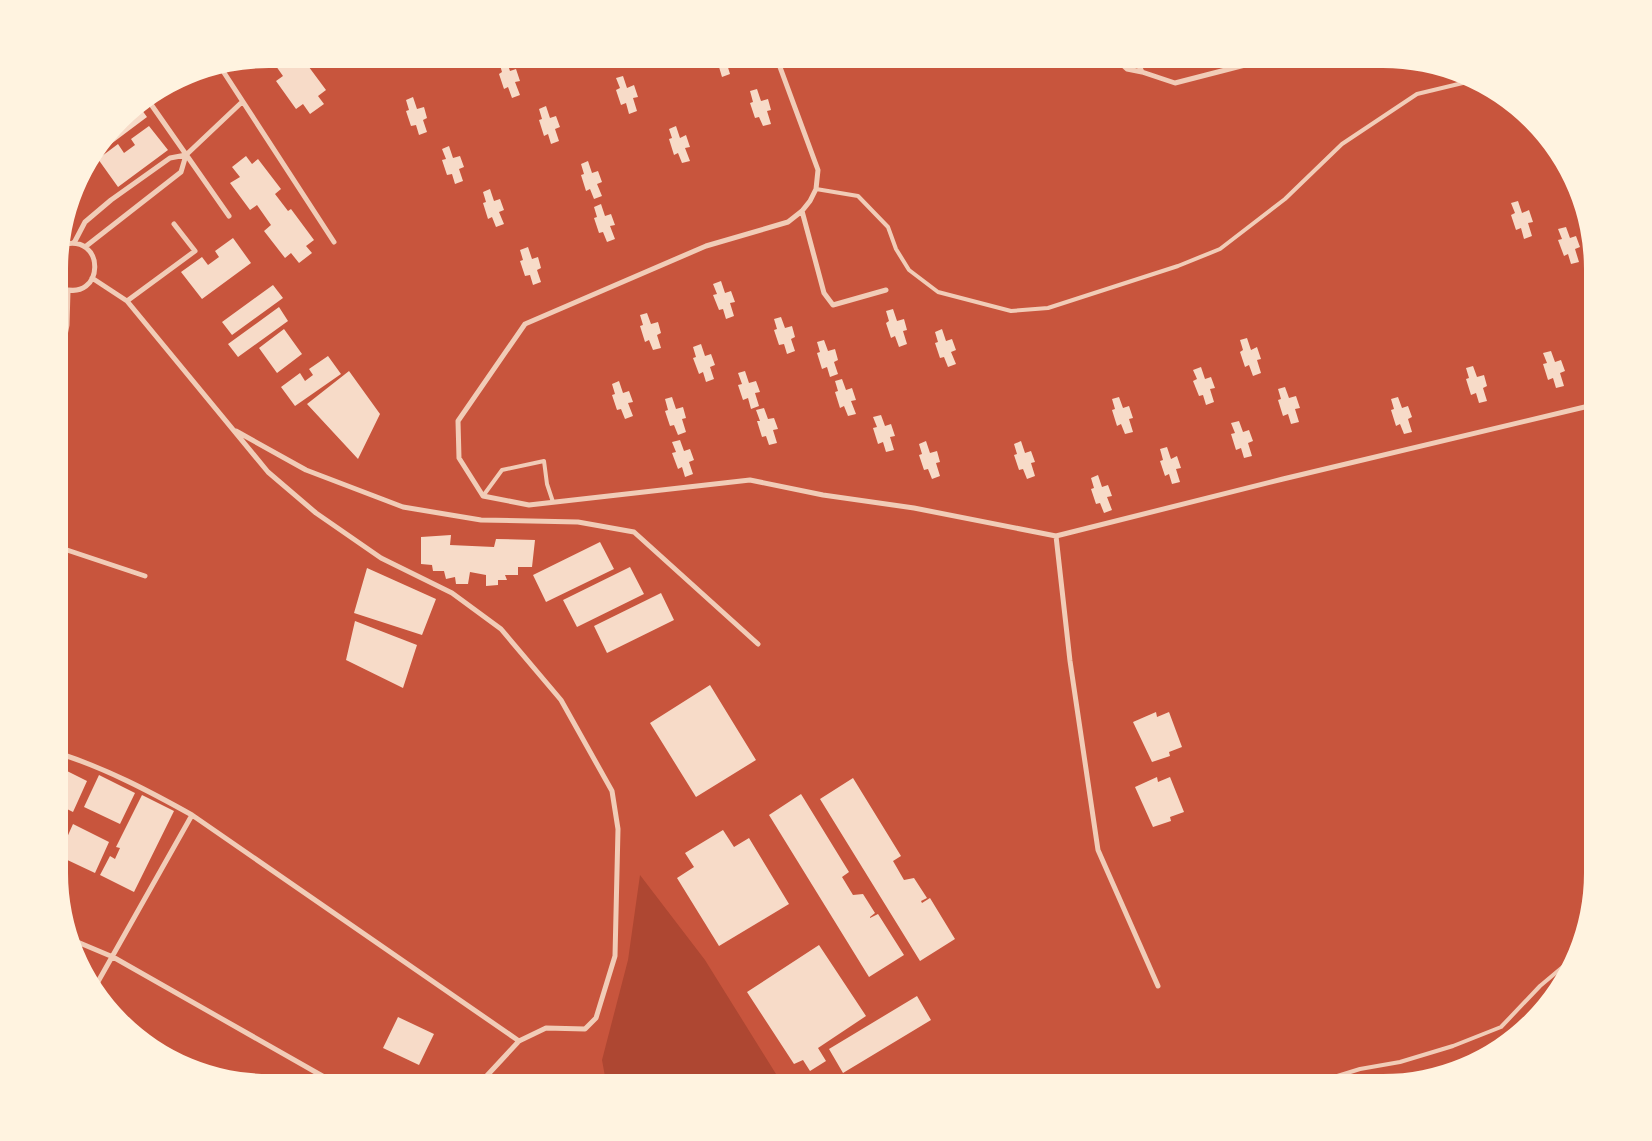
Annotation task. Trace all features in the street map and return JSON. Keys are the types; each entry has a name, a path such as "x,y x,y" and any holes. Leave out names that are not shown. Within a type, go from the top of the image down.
{"street":[{"path":"780,68 818,170 816,189 810,201 802,211 788,222 706,246 525,324 458,421 459,458 483,496 529,505 750,480 822,495 914,508 1056,536 1302,474 1584,407"},
{"path":"1125,68 1174,83 1233,68"},
{"path":"1140,68 1142,72"},
{"path":"224,72 334,242"},
{"path":"85,247 181,172 186,156 242,102"},
{"path":"151,105 229,216"},
{"path":"68,291 82,288 92,278 95,264 93,257 85,247 71,243 84,222 111,200 170,158 186,156"},
{"path":"802,211 824,293 833,305 886,290"},
{"path":"127,301 195,251 174,224"},
{"path":"92,278 127,301 268,472 316,513 381,558 452,593 502,629 561,700 612,790 618,829 615,956 596,1018 585,1029 546,1028 519,1041 489,1074"},
{"path":"233,430 306,470 403,507 481,520 578,522 634,532 758,644"},
{"path":"1056,536 1070,662 1098,850 1158,986"},
{"path":"68,551 145,576"},
{"path":"68,757 136,784 192,815 519,1041"},
{"path":"98,980 192,815"},
{"path":"81,943 113,957 319,1074"}],"lane":[{"path":"816,189 858,196 888,227 896,249 909,270 938,292 1011,311 1048,308 1178,266 1220,249 1285,199 1342,144 1417,94 1461,83"},
{"path":"483,496 502,470 544,461 547,484 553,502"},
{"path":"1346,1074 1409,1060 1453,1046 1501,1027 1540,986 1560,969"}],"shaded area":[{"path":"640,875 705,960 776,1074 605,1074 602,1060 628,960"}],"building":[{"path":"277,68 310,68 326,90 318,96 324,104 310,114 303,104 296,109 276,81 283,76"},
{"path":"501,68 509,68 510,71 516,69 520,81 515,82 520,95 512,98 508,87 504,89 499,74 502,72"},
{"path":"719,68 728,68 730,74 722,77"},
{"path":"623,76 627,88 634,85 638,97 633,98 637,111 629,114 626,103 621,105 616,90 620,88 616,78"},
{"path":"757,89 761,101 768,99 771,110 767,111 771,124 763,126 759,117 755,118 750,103 753,102 750,91"},
{"path":"413,97 417,109 424,107 427,118 423,120 427,132 419,135 416,125 411,126 406,111 409,110 406,100"},
{"path":"546,106 550,118 556,116 560,127 555,129 559,141 551,144 548,134 544,136 539,120 542,119 539,109"},
{"path":"143,111 147,117 110,145 126,126"},
{"path":"149,126 168,150 118,187 99,160 118,144 124,153 135,145 131,139"},
{"path":"676,126 680,138 686,135 690,147 685,148 690,161 682,163 678,153 674,155 669,139 672,138 669,129"},
{"path":"449,146 453,158 460,156 464,167 459,169 463,181 455,184 452,174 447,175 442,160 446,159 442,149"},
{"path":"246,156 252,164 258,159 281,189 275,194 288,211 291,209 314,240 306,246 312,253 299,263 291,253 285,258 264,231 271,225 257,205 250,210 230,183 240,177 232,167"},
{"path":"588,161 592,173 598,171 602,182 597,184 602,196 594,199 590,189 586,191 581,175 584,174 581,164"},
{"path":"490,189 494,201 500,199 504,210 499,212 504,224 496,227 492,217 488,219 483,203 486,202 483,192"},
{"path":"1518,201 1522,213 1529,210 1533,222 1528,223 1532,236 1524,239 1521,228 1516,230 1511,215 1515,213 1511,203"},
{"path":"601,204 605,216 611,214 615,225 610,226 615,239 607,242 603,232 599,233 594,218 597,217 594,207"},
{"path":"1566,227 1570,238 1576,236 1580,247 1575,249 1579,262 1571,264 1568,254 1564,256 1558,240 1562,239 1558,229"},
{"path":"233,238 251,263 202,299 181,272 202,257 208,265 219,257 215,251"},
{"path":"528,247 532,259 538,257 541,268 537,270 541,282 533,285 530,275 525,276 520,261 523,260 520,250"},
{"path":"721,281 725,293 731,291 735,302 730,303 734,316 726,319 723,309 719,310 713,295 717,294 713,284"},
{"path":"273,285 283,298 232,335 222,322"},
{"path":"279,307 288,321 238,357 228,344"},
{"path":"893,309 897,321 904,319 907,330 903,331 907,344 899,347 895,336 891,338 886,323 889,321 886,311"},
{"path":"647,313 651,324 658,322 661,333 657,335 661,348 653,350 649,340 645,342 640,326 643,325 640,315"},
{"path":"781,317 785,328 792,326 795,337 791,339 795,351 787,354 784,344 779,345 774,330 777,329 774,319"},
{"path":"284,329 302,354 277,373 259,348"},
{"path":"942,329 946,341 952,339 956,350 951,352 956,364 948,367 944,357 940,358 935,343 938,342 935,332"},
{"path":"1247,338 1251,350 1257,347 1261,359 1257,360 1261,373 1253,376 1249,365 1245,367 1240,352 1243,350 1240,340"},
{"path":"824,340 828,351 835,349 838,360 834,362 838,374 830,377 827,367 822,369 817,353 820,352 817,342"},
{"path":"701,344 705,356 711,354 715,365 710,367 714,379 706,382 703,372 699,374 693,358 696,357 693,347"},
{"path":"1551,351 1555,362 1561,360 1565,371 1560,373 1564,386 1556,388 1553,378 1548,380 1543,364 1547,363 1543,353"},
{"path":"328,356 341,374 295,406 281,387 300,373 305,381 313,375 309,369"},
{"path":"1473,366 1477,377 1484,375 1487,386 1483,388 1487,401 1479,403 1476,393 1471,395 1466,379 1469,378 1466,368"},
{"path":"1201,367 1205,379 1211,377 1215,388 1210,389 1214,402 1206,405 1203,395 1199,396 1193,381 1197,379 1193,370"},
{"path":"349,371 380,414 358,459 307,404"},
{"path":"745,371 749,383 756,381 760,392 755,393 759,406 751,409 748,398 743,400 738,385 742,384 738,373"},
{"path":"842,379 846,390 852,388 856,400 851,401 856,414 848,416 844,406 840,408 835,392 838,391 835,381"},
{"path":"619,381 623,393 629,391 633,402 628,403 633,416 625,419 621,409 617,410 612,395 615,394 612,384"},
{"path":"1285,387 1289,398 1296,396 1300,408 1295,409 1299,422 1291,424 1288,414 1283,416 1278,400 1281,399 1278,389"},
{"path":"672,397 676,409 683,407 686,418 682,419 686,432 678,435 674,425 670,426 665,411 668,410 665,399"},
{"path":"1119,397 1123,408 1129,406 1133,418 1129,419 1133,432 1125,434 1121,424 1117,426 1112,410 1115,409 1112,399"},
{"path":"1398,397 1402,408 1408,406 1412,417 1408,419 1412,432 1404,434 1400,424 1396,426 1391,410 1394,409 1391,399"},
{"path":"764,408 768,419 774,418 778,429 773,430 777,443 769,445 766,436 762,437 757,421 760,421 756,410"},
{"path":"881,415 885,426 891,424 895,436 890,437 894,450 886,452 883,442 878,444 873,428 877,427 873,417"},
{"path":"1239,421 1243,432 1249,430 1253,441 1248,443 1252,456 1244,458 1241,448 1236,450 1231,434 1235,433 1231,423"},
{"path":"680,440 684,451 690,449 694,460 689,462 693,474 685,477 682,467 678,469 672,453 676,452 672,442"},
{"path":"926,441 930,453 937,451 940,462 936,463 940,476 932,479 928,469 924,470 919,455 922,454 919,444"},
{"path":"1021,441 1025,453 1031,451 1035,462 1031,463 1035,476 1027,479 1023,469 1019,470 1014,455 1017,454 1014,444"},
{"path":"1167,447 1171,459 1177,456 1181,468 1176,469 1180,482 1172,484 1169,474 1165,476 1160,461 1163,460 1160,449"},
{"path":"1098,475 1102,487 1108,485 1112,496 1107,497 1112,510 1104,513 1100,503 1096,504 1091,489 1094,488 1091,478"},
{"path":"451,535 450,545 494,547 496,539 535,540 532,567 518,567 518,575 505,575 507,580 498,580 498,585 486,586 486,575 470,572 468,584 456,584 455,577 446,579 444,571 433,571 432,565 421,564 421,537"},
{"path":"600,542 614,569 546,602 533,575"},
{"path":"630,567 644,594 577,627 563,600"},
{"path":"367,568 436,599 422,635 354,613"},
{"path":"661,593 674,620 607,653 594,626"},
{"path":"355,621 417,645 403,688 346,660"},
{"path":"710,685 756,760 696,797 650,723"},
{"path":"1156,712 1157,717 1169,712 1182,747 1169,752 1170,756 1152,762 1133,722"},
{"path":"68,772 87,781 73,812 68,810"},
{"path":"99,775 135,793 120,824 84,807"},
{"path":"1157,777 1158,782 1170,777 1184,812 1170,817 1171,821 1153,827 1135,787"},
{"path":"853,778 901,856 893,861 904,880 914,878 927,898 921,901 922,903 930,898 955,939 920,961 820,799"},
{"path":"801,794 849,872 842,877 853,895 863,894 875,913 870,918 878,914 904,955 869,977 769,815"},
{"path":"142,795 174,811 134,892 100,875 110,856 115,859 120,848 116,847"},
{"path":"73,824 109,842 95,873 68,860 68,835"},
{"path":"723,830 734,847 749,838 789,904 719,946 677,878 694,867 685,853"},
{"path":"819,945 866,1016 818,1048 826,1061 810,1071 803,1060 794,1064 747,992"},
{"path":"917,996 931,1020 843,1073 829,1049"},
{"path":"398,1017 434,1034 419,1065 383,1048"}]}
